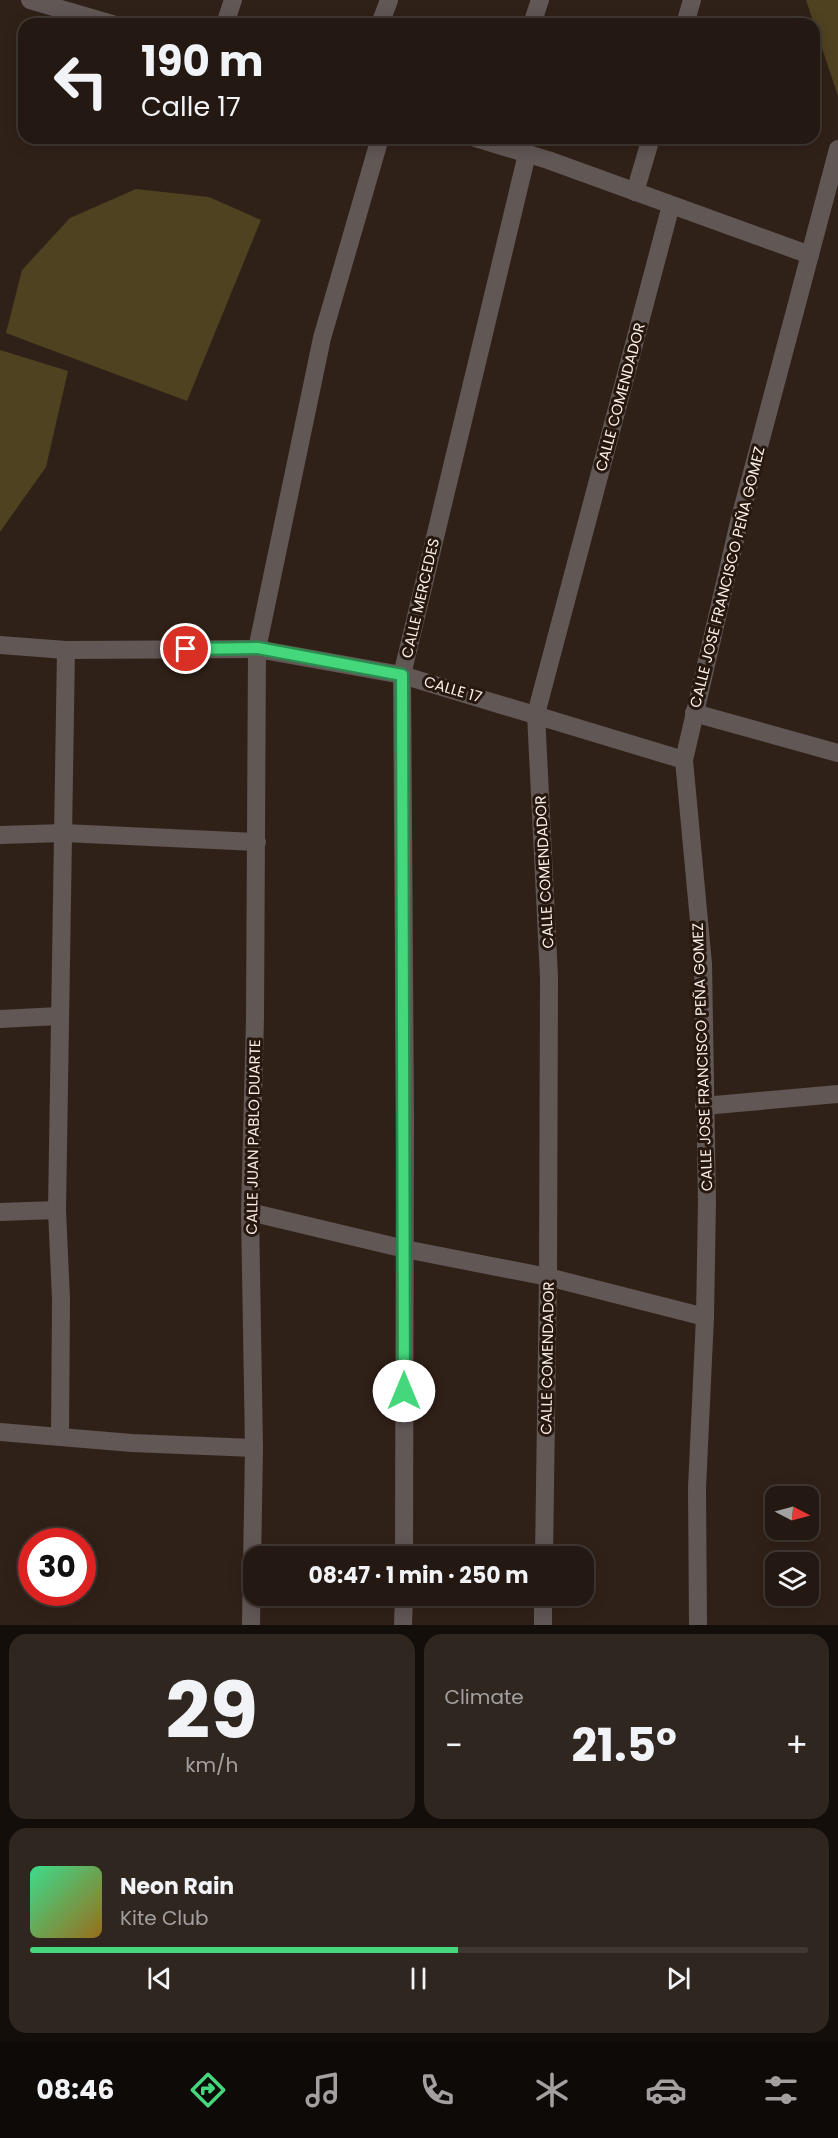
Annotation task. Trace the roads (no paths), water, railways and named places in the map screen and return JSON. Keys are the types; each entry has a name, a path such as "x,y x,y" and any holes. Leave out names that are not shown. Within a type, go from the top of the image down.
{"street":[{"path":"30,0 77,6 100,18"},
{"path":"227,18 233,0"},
{"path":"383,18 389,0"},
{"path":"534,18 540,0"},
{"path":"687,18 692,0"},
{"name":"CALLE JUAN PABLO DUARTE","path":"251,1625 254,1448 250,1212 258,648 322,338 378,144"},
{"path":"502,144 810,255"},
{"path":"635,192 649,144"},
{"name":"CALLE JOSE FRANCISCO PEÑA GOMEZ","path":"698,1625 697,1488 705,1317 706,1202 702,964 684,759 740,518 838,148"},
{"name":"CALLE MERCEDES","path":"404,1546 402,675 527,154"},
{"name":"CALLE COMENDADOR","path":"544,1546 549,977 536,714 671,205"},
{"name":"CALLE 17","path":"0,645 66,650 258,648 402,675 684,759"},
{"path":"60,1437 61,1299 57,1210 66,650"},
{"path":"694,713 837,750"},
{"path":"0,835 64,833 257,842"},
{"path":"0,1019 59,1016"},
{"path":"704,1106 838,1094"},
{"path":"0,1212 57,1210"},
{"path":"250,1212 405,1250 548,1277 705,1317"},
{"path":"0,1432 254,1448"},
{"path":"404,1606 404,1625"},
{"path":"543,1606 543,1625"}]}
